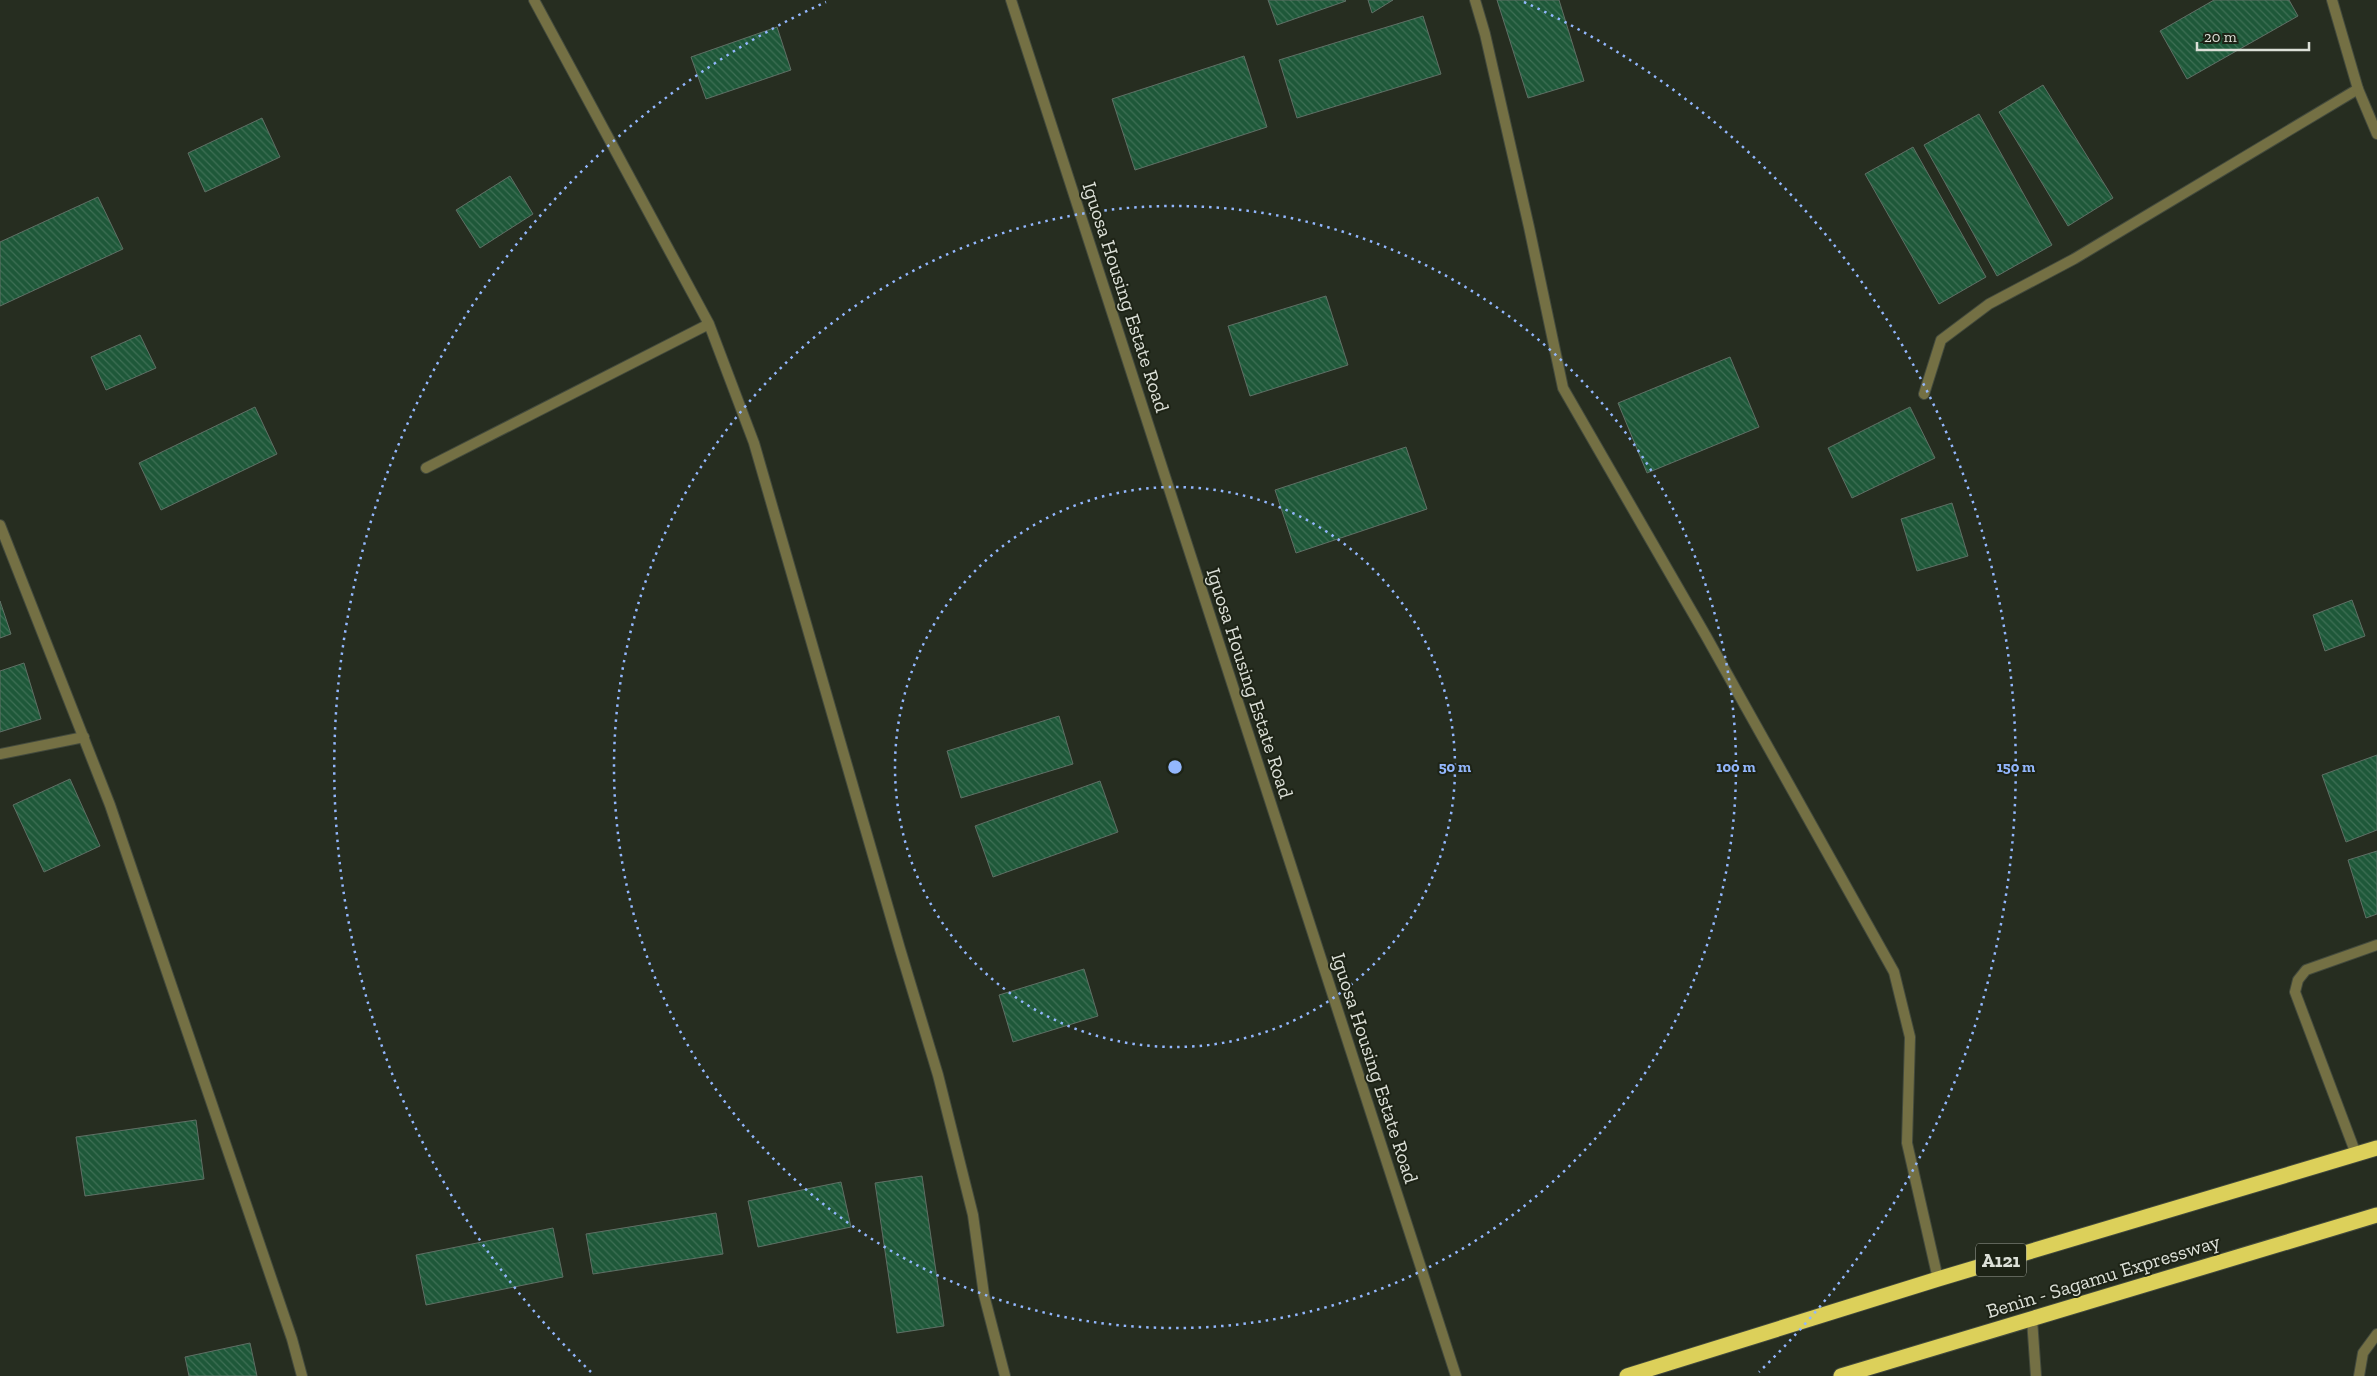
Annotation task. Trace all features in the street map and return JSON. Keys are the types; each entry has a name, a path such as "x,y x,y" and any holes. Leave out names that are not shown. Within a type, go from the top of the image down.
{"highway":[{"name":"A121","path":"1627,1376 1938,1279 2377,1148"},
{"name":"Benin - Sagamu Expressway","path":"1841,1376 2377,1215"}],"street":[{"path":"534,0 709,324 754,443 938,1076 973,1215 984,1295 1005,1376"},
{"name":"Iguosa Housing Estate Road","path":"1011,0 1456,1376"},
{"path":"1476,0 1530,227 1563,388 1706,636 1894,972 1910,1037 1907,1143 1938,1279"},
{"path":"2332,0 2358,89 2377,134"},
{"path":"1924,394 1941,340 1989,304 2074,259 2358,89"},
{"path":"426,468 709,324"},
{"path":"0,525 114,814 292,1339 302,1376"},
{"path":"0,754 84,737"},
{"path":"2356,1154 2295,992 2298,980 2306,970 2377,945"},
{"path":"2032,1319 2036,1376"},
{"path":"2359,1376 2363,1352 2377,1334"}],"building":[{"path":"1268,0 1345,0 1346,1 1277,25"},
{"path":"1368,0 1393,0 1372,13"},
{"path":"1497,0 1559,0 1584,81 1528,98"},
{"path":"2214,0 2289,0 2298,16 2187,79 2160,31"},
{"path":"1423,16 1441,74 1297,118 1279,60"},
{"path":"777,27 791,70 706,99 691,57"},
{"path":"1244,56 1267,127 1135,170 1112,99"},
{"path":"2043,85 2113,198 2068,226 1999,112"},
{"path":"1979,114 2052,245 1997,276 1924,145"},
{"path":"262,118 280,157 205,192 188,153"},
{"path":"1913,147 1986,277 1939,304 1865,174"},
{"path":"510,176 533,214 480,248 456,210"},
{"path":"98,197 123,249 0,306 0,242"},
{"path":"1326,296 1348,365 1250,396 1228,326"},
{"path":"140,335 156,368 106,390 91,357"},
{"path":"1730,357 1759,427 1647,473 1618,403"},
{"path":"255,407 277,454 161,510 139,463"},
{"path":"1910,407 1935,458 1852,498 1828,448"},
{"path":"1406,447 1427,509 1296,553 1275,490"},
{"path":"1952,503 1968,556 1917,571 1901,519"},
{"path":"2352,600 2365,636 2325,651 2313,615"},
{"path":"0,601 11,634 0,638"},
{"path":"24,663 41,719 0,732 0,671"},
{"path":"1059,716 1073,764 961,798 947,751"},
{"path":"2377,755 2377,830 2346,842 2322,775"},
{"path":"70,779 100,846 44,872 13,805"},
{"path":"1100,781 1118,832 993,877 975,826"},
{"path":"2377,851 2377,914 2366,918 2348,860"},
{"path":"1084,969 1098,1016 1013,1042 999,995"},
{"path":"196,1120 204,1179 85,1196 76,1137"},
{"path":"922,1176 944,1326 897,1333 875,1183"},
{"path":"841,1182 851,1227 758,1247 748,1201"},
{"path":"716,1213 723,1254 593,1274 586,1234"},
{"path":"553,1228 563,1277 426,1305 416,1255"},
{"path":"250,1343 257,1376 189,1376 185,1357"}]}
